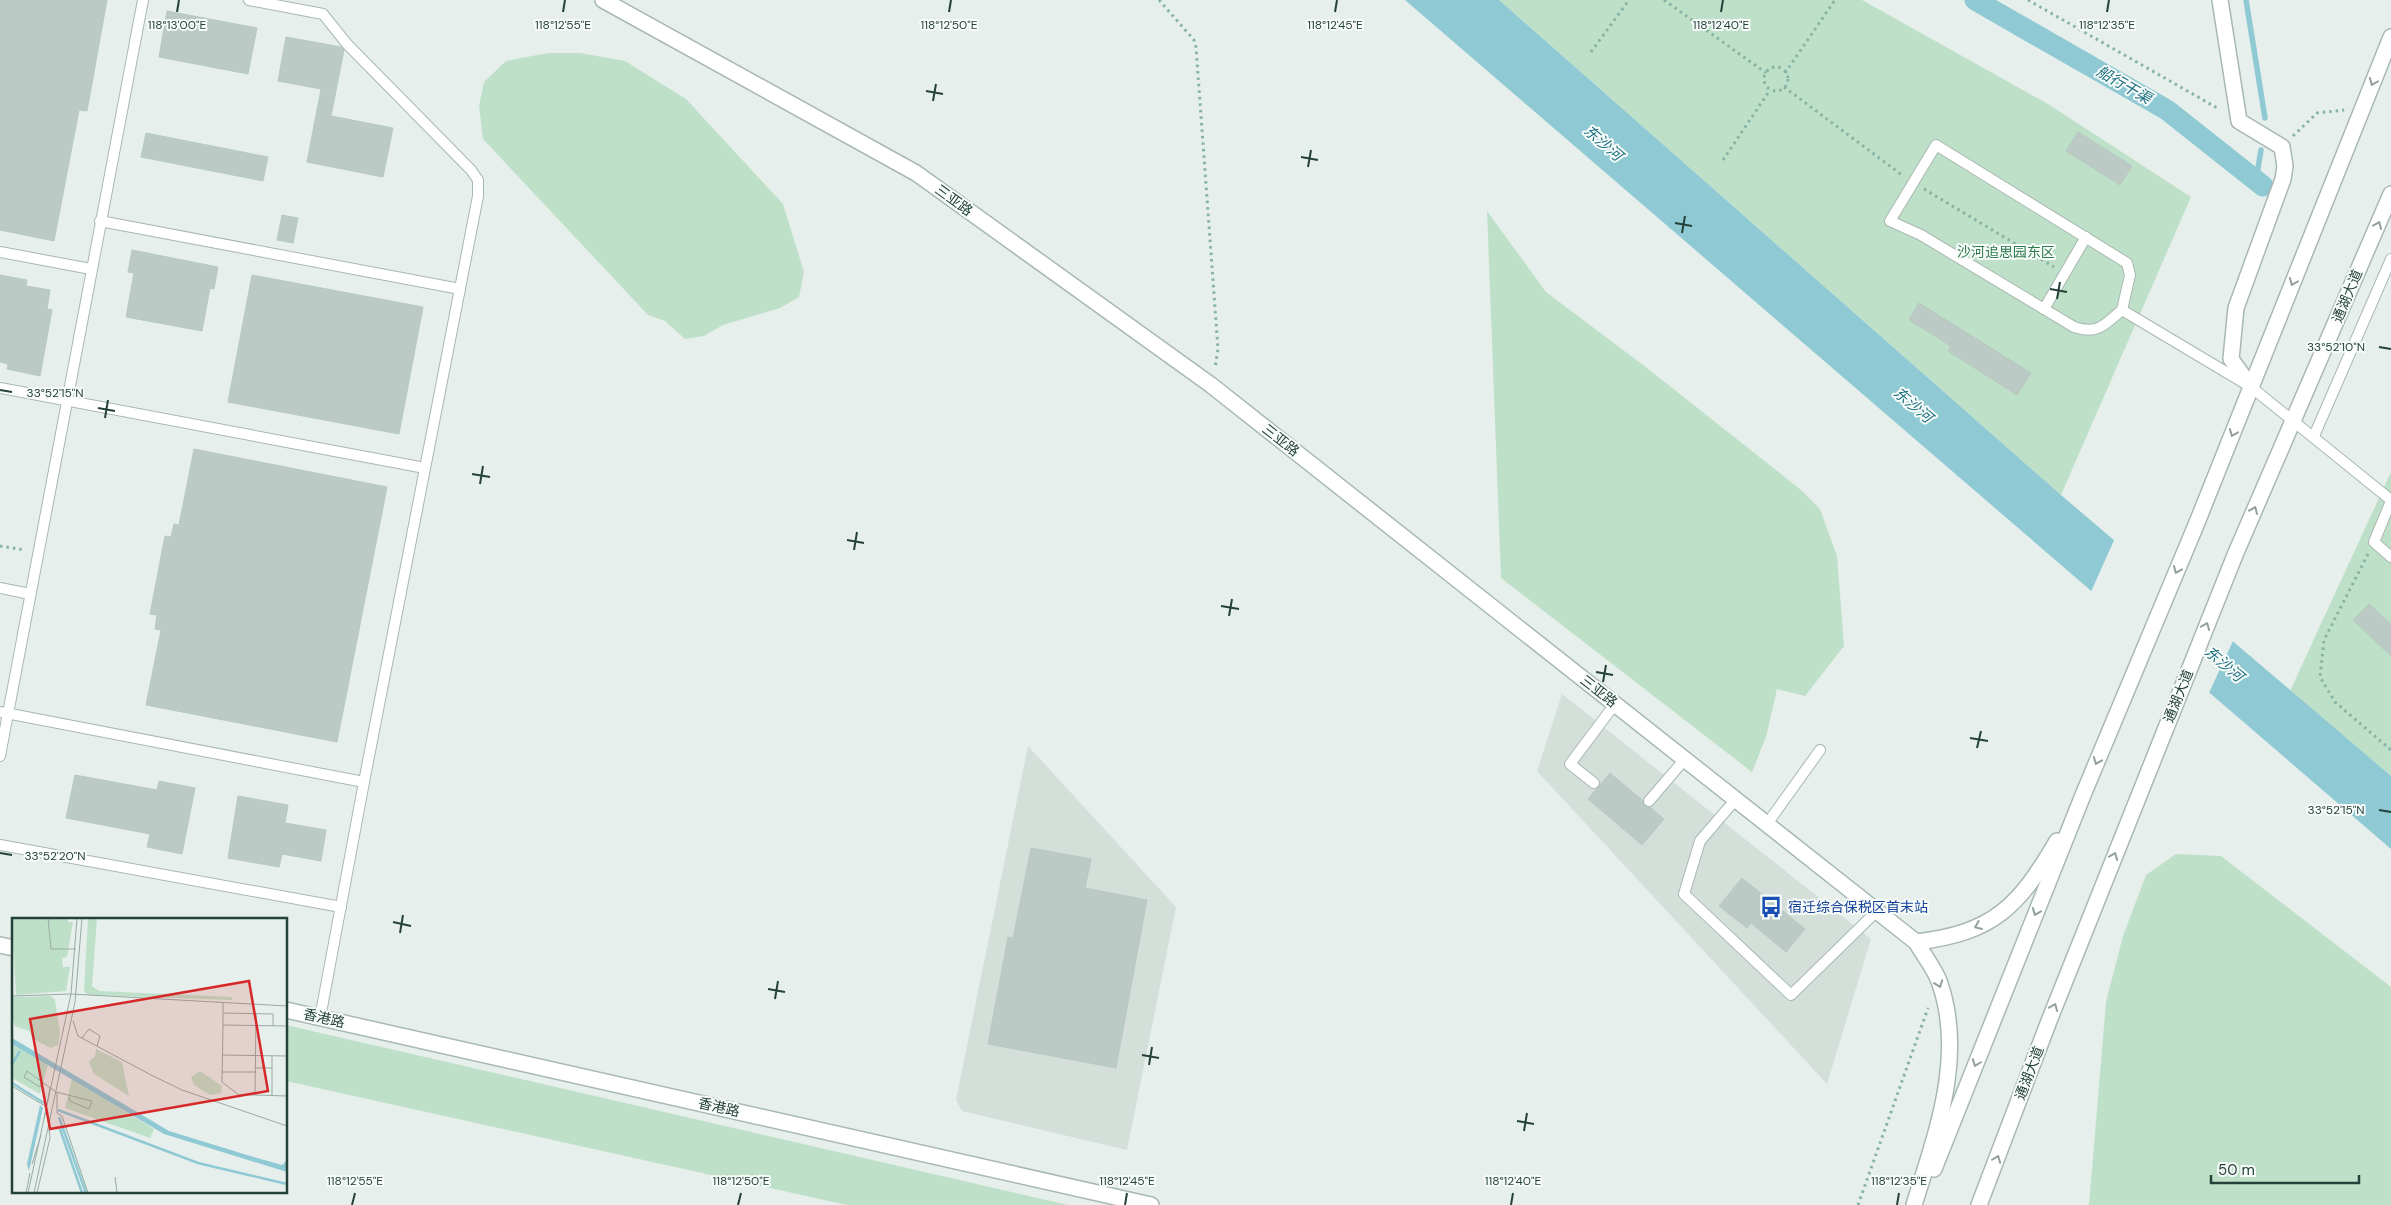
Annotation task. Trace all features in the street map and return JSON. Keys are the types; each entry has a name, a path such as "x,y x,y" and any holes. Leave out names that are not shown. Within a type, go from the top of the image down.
{"street":[{"name":"三亚路","path":"603,0 916,173 1211,385 1916,942"},
{"path":"2220,0 2239,121 2282,147 2285,166 2283,179 2236,308 2231,359 2251,387"},
{"path":"1920,1205 2083,796 2196,525 2391,37"},
{"name":"通湖大道","path":"1979,1205 2049,1021 2235,555 2391,194"},
{"path":"1914,1205 1940,1120 1948,1081 1950,1049 1948,1010 1938,980 1916,942 1934,940 1965,931 1996,918 2018,899 2038,872 2083,796"},
{"name":"香港路","path":"288,1010 1151,1205"}],"lane":[{"path":"0,756 4,712 30,594 143,0"},
{"path":"249,0 323,14 347,44 471,170 478,180 478,196 320,1018"},
{"path":"1936,145 2127,263 2130,275 2122,310 2100,328 2087,331 2074,327 2044,309 1921,235 1890,221 1936,145"},
{"path":"100,221 460,289"},
{"path":"2044,309 2086,237"},
{"path":"0,252 91,269"},
{"path":"2314,436 2391,260"},
{"path":"2122,310 2251,387 2294,419 2391,500 2374,542 2391,558"},
{"path":"0,388 425,468"},
{"path":"0,588 30,594"},
{"path":"1594,783 1570,764 1616,704"},
{"path":"4,712 364,782"},
{"path":"1767,824 1820,750"},
{"path":"1649,801 1685,759"},
{"path":"1736,799 1700,841 1684,894 1790,995 1877,911"},
{"path":"0,845 341,908"}],"path":[{"path":"1159,0 1194,40 1196,47 1218,349 1211,385"},
{"path":"1591,52 1629,0"},
{"path":"1664,0 1766,73"},
{"path":"1786,73 1776,68 1766,73 1764,81 1770,90 1778,91 1784,87 1787,80 1786,73 1835,0"},
{"path":"2028,0 2239,121"},
{"path":"1723,160 1770,90"},
{"path":"2282,147 2317,113 2362,107"},
{"path":"2374,542 2324,640 2320,676 2335,702 2391,750"},
{"path":"0,546 38,553"},
{"path":"1858,1205 1938,980"}],"shaded area":[{"path":"1562,694 1871,939 1827,1084 1537,771"},
{"path":"1028,746 1176,907 1127,1150 962,1111 956,1100"}],"green space":[{"name":"沙河追思园东区","path":"1499,0 1862,0 2048,104 2191,197 2061,495"},
{"path":"548,53 580,53 625,61 686,99 783,204 804,272 799,297 780,308 723,325 704,336 685,339 665,321 648,315 483,139 479,106 484,82 506,61"},
{"path":"1487,211 1546,292 1647,368 1801,490 1820,509 1837,556 1844,646 1805,696 1777,689 1766,737 1752,772 1501,578"},
{"path":"2391,472 2391,776 2290,691"},
{"path":"2176,854 2221,856 2391,987 2391,1205 2089,1205 2106,1002 2123,936 2146,875"},
{"path":"288,1025 1068,1205 847,1205 288,1081"}],"water":[{"name":"东沙河","path":"1405,0 1499,0 2061,495 2391,776 2391,849"}],"pier":[{"path":"2115,538 2234,639 2208,695 2090,594"}],"building":[{"path":"0,0 107,0 87,111 79,110 54,241 0,230"},
{"path":"167,11 257,28 248,74 159,57"},
{"path":"286,37 341,47 344,50 331,116 393,128 383,177 307,162 321,89 278,81"},
{"path":"2078,132 2132,166 2120,185 2066,151"},
{"path":"146,133 268,157 263,181 141,157"},
{"path":"282,215 298,218 293,243 277,240"},
{"path":"132,250 218,267 214,289 210,288 202,331 126,317 134,273 128,272"},
{"path":"0,275 27,280 26,286 50,290 47,309 52,310 40,376 7,369 8,364 0,362"},
{"path":"252,275 423,307 399,434 228,402"},
{"path":"1919,303 2031,373 2017,395 1948,351 1951,346 1909,320"},
{"path":"194,449 387,487 337,742 146,705 161,630 155,629 157,615 150,614 165,536 171,537 174,524 179,525"},
{"path":"2369,604 2391,624 2391,656 2353,620"},
{"path":"1610,773 1642,800 1645,806 1651,808 1664,819 1642,845 1588,799"},
{"path":"75,775 157,790 159,781 195,788 182,854 147,847 150,834 66,818"},
{"path":"238,796 288,805 285,823 326,830 321,861 282,854 279,867 228,858"},
{"path":"1031,848 1091,859 1085,888 1147,900 1116,1068 988,1044 1008,937 1013,938"},
{"path":"1742,878 1805,929 1786,952 1751,923 1747,928 1719,906"}],"waterway":[{"name":"船行干渠","path":"1975,0 2167,110 2263,186"},
{"path":"2246,0 2265,118"},
{"path":"2256,180 2261,150"}],"place":[{"name":"宿迁综合保税区首末站","path":"1771,907"}]}
